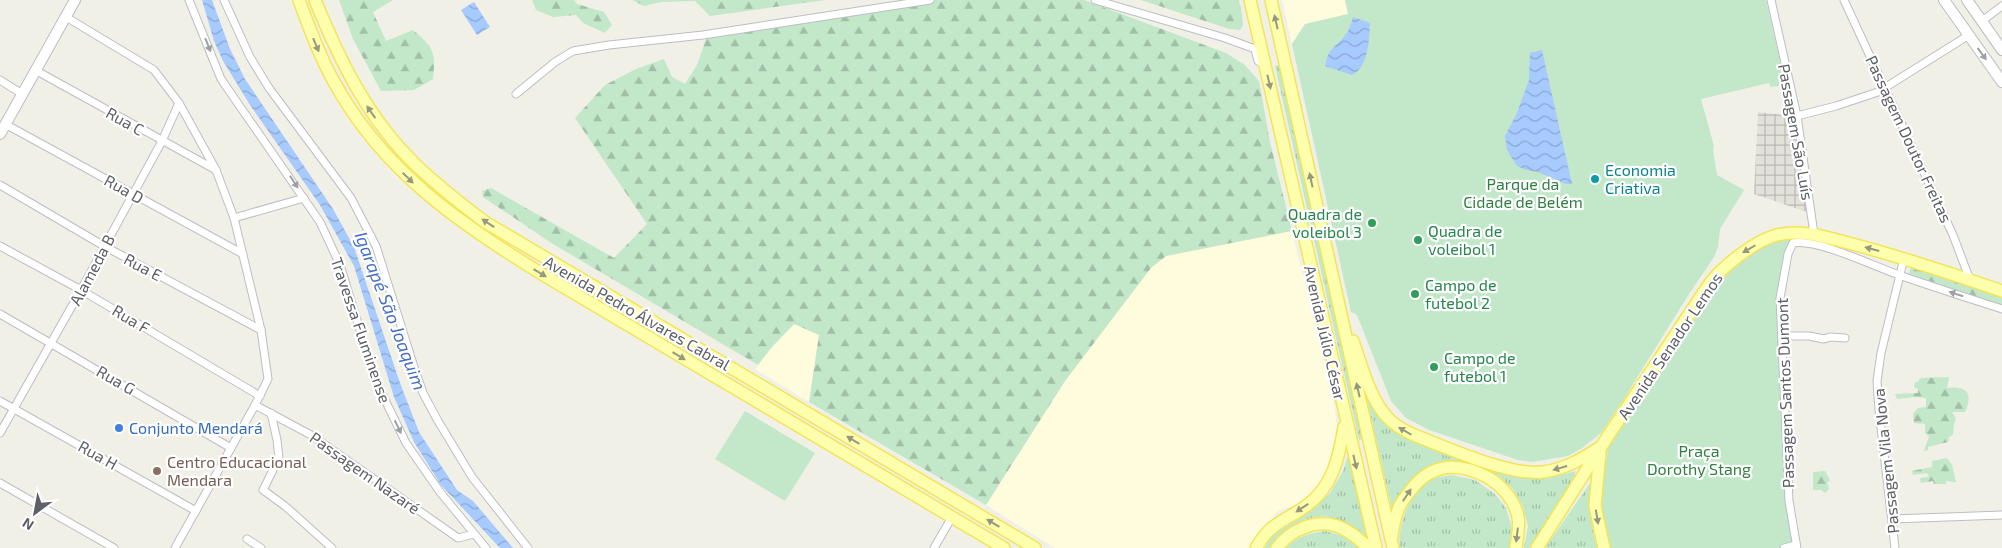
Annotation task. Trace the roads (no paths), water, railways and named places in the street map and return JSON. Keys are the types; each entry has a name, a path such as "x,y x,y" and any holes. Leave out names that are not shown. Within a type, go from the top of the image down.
{"main road":[{"path":"0,134 75,0"},
{"name":"Avenida Pedro Álvares Cabral","path":"298,0 333,81 355,115 383,152 412,182 446,211 488,241 542,274 1004,548"},
{"name":"Avenida Pedro Álvares Cabral","path":"315,0 347,72 371,113 415,164 442,189 485,222 1035,548"},
{"name":"Avenida Júlio César","path":"1250,0 1345,420 1376,548"},
{"name":"Avenida Júlio César","path":"1271,0 1392,544"},
{"path":"1944,0 2002,82"},
{"path":"1967,0 2002,50"},
{"name":"Avenida Senador Lemos","path":"1537,548 1718,272 1744,252 1773,236 1794,233 1814,234 1904,258 2002,291"},
{"path":"1337,299 1371,390 1387,418 1400,428 1414,435 1505,468 1527,472 1543,472 1575,463 1602,448"},
{"path":"1256,548 1270,528 1277,522 1307,506 1331,478 1341,450 1345,420"},
{"path":"1602,448 1595,506 1604,548"},
{"path":"1392,544 1397,512 1415,484 1424,476 1435,471 1450,467 1463,467 1478,472 1494,481 1508,495 1518,518 1516,548"},
{"path":"1278,548 1282,541 1296,530 1325,524 1337,526 1358,538 1369,548"}],"street":[{"name":"Travessa Fluminense","path":"190,0 221,79 320,222 340,264 370,362 385,400 406,443 440,492 486,548"},
{"path":"224,0 250,57 269,88 352,198 376,246 414,367 423,392 438,421 472,477 528,548"},
{"path":"516,94 555,62 573,51 609,45 703,35 930,0"},
{"path":"1095,0 1256,49 1258,62 1264,63"},
{"name":"Passagem São Luís","path":"1771,0 1797,116 1814,234"},
{"name":"Passagem Doutor Freitas","path":"1844,0 1953,235 1970,280"},
{"path":"1982,21 2002,6"},
{"path":"66,17 154,70 179,103 216,170 234,218 261,330 268,379 232,448 175,548"},
{"path":"1797,116 1878,92 1969,35"},
{"name":"Rua C","path":"35,70 216,170"},
{"path":"0,80 22,94"},
{"name":"Alameda B","path":"0,433 134,194 162,141 179,103"},
{"name":"Rua D","path":"5,124 243,254"},
{"name":"Rua E","path":"0,186 104,246 261,330"},
{"path":"234,218 304,198"},
{"name":"Passagem Santos Dumont","path":"1784,548 1797,546 1789,500 1780,298 1788,254 1793,243 1807,243 1832,250 1900,275"},
{"name":"Rua F","path":"0,246 81,290 260,396"},
{"name":"Passagem Vila Nova","path":"1895,548 1877,381 1880,353 1904,258"},
{"path":"1900,275 2002,309"},
{"name":"Rua G","path":"0,314 232,448"},
{"path":"1782,336 1809,336 1824,339 1830,337 1845,338"},
{"name":"Rua H","path":"0,400 196,511"},
{"name":"Passagem Nazaré","path":"255,405 311,435 458,538 474,534"},
{"path":"271,413 277,440 278,458 263,490 285,506 332,548"},
{"path":"0,483 114,548"},
{"path":"1892,519 2002,515"},
{"path":"934,548 952,517"},
{"path":"247,539 261,548"}],"water":[{"path":"202,0 212,0 230,49 245,79 333,209 354,247 400,383 419,432 457,490 473,501 513,548 500,548 441,485 414,442 394,397 354,266 320,205 250,105 223,61 214,41"},
{"path":"474,2 490,27 477,35 461,10"},
{"path":"1353,17 1370,23 1365,59 1358,71 1352,75 1325,66 1331,50 1346,34"},
{"path":"1542,50 1572,184 1566,184 1538,172 1517,166 1507,150 1505,136 1517,113 1529,80 1530,53"}],"place":[{"name":"Economia Criativa","path":"1595,179"},
{"name":"Quadra de voleibol 3","path":"1372,223"},
{"name":"Quadra de voleibol 1","path":"1418,240"},
{"name":"Campo de futebol 2","path":"1415,294"},
{"name":"Campo de futebol 1","path":"1434,367"},
{"name":"Conjunto Mendará","path":"119,428"},
{"name":"Centro Educacional Mendara","path":"157,471"}],"park label":[{"name":"Parque da Cidade de Belém","path":"1523,193"},
{"name":"Praça Dorothy Stang","path":"1699,460"}],"water label":[{"name":"Igarapé São Joaquim","path":"390,311"}]}
